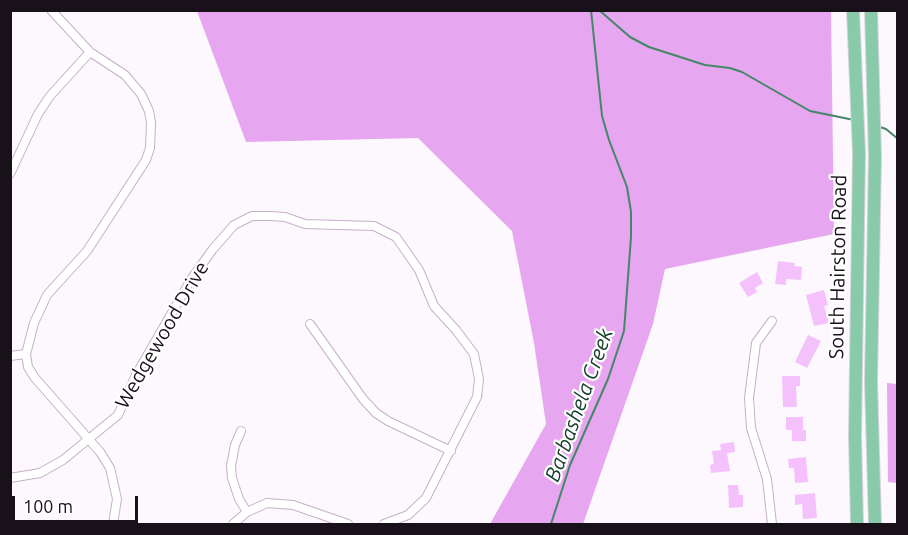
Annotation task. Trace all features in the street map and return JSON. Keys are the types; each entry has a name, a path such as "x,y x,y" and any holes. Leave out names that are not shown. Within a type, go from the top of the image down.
{"main road":[{"name":"South Hairston Road","path":"854,10 859,153 855,437 857,525"},
{"name":"South Hairston Road","path":"872,10 875,157 871,382 876,525"}],"street":[{"path":"51,10 90,52 125,75 141,94 149,111 151,123 150,148 146,160 87,251 47,295 34,323 26,354 28,366 35,378 100,452 110,468 117,499 114,525"},
{"path":"10,174 38,114 50,96 90,52"},
{"name":"Wedgewood Drive","path":"10,478 40,473 63,460 118,415 141,365 192,278 234,225 252,216 271,216 285,217 305,224 374,226 396,237 419,270 434,306 474,354 479,379 477,397 426,498 408,515 384,525"},
{"path":"772,321 756,343 749,407 751,428 767,479 772,525"},
{"path":"310,324 363,399 376,412 388,421 451,451"},
{"path":"10,356 26,354"},
{"path":"241,431 231,466 232,478 239,499 247,512"},
{"path":"233,525 247,512 267,503 293,505 333,522 348,525"}],"shaded area":[{"path":"197,11 831,11 834,234 665,269 653,324 583,524 490,524 546,424 534,343 512,231 418,138 246,142"},
{"path":"887,383 897,384 897,483 888,482"}],"building":[{"path":"778,261 795,263 794,266 802,267 801,280 786,279 786,285 775,284"},
{"path":"757,272 763,283 755,288 757,292 748,297 739,283"},
{"path":"824,290 828,305 824,306 829,323 814,326 806,295"},
{"path":"808,335 821,341 807,368 795,362"},
{"path":"782,376 800,376 800,386 796,386 797,407 783,407"},
{"path":"786,417 803,417 806,441 792,441 792,430 786,430"},
{"path":"734,442 735,452 727,453 730,471 711,473 710,465 714,464 712,451 721,450 720,444"},
{"path":"806,457 808,482 795,483 794,468 789,468 788,459"},
{"path":"728,485 738,485 739,495 743,495 743,507 729,508"},
{"path":"815,493 817,518 803,519 802,504 795,505 795,495"}],"waterway":[{"name":"Barbashela Creek","path":"551,524 570,465 608,379 624,331 631,212 627,187 602,116 591,10"},
{"path":"599,10 630,37 649,47 705,65 742,72 810,111 854,120"},
{"path":"877,126 886,129 898,139"}]}
